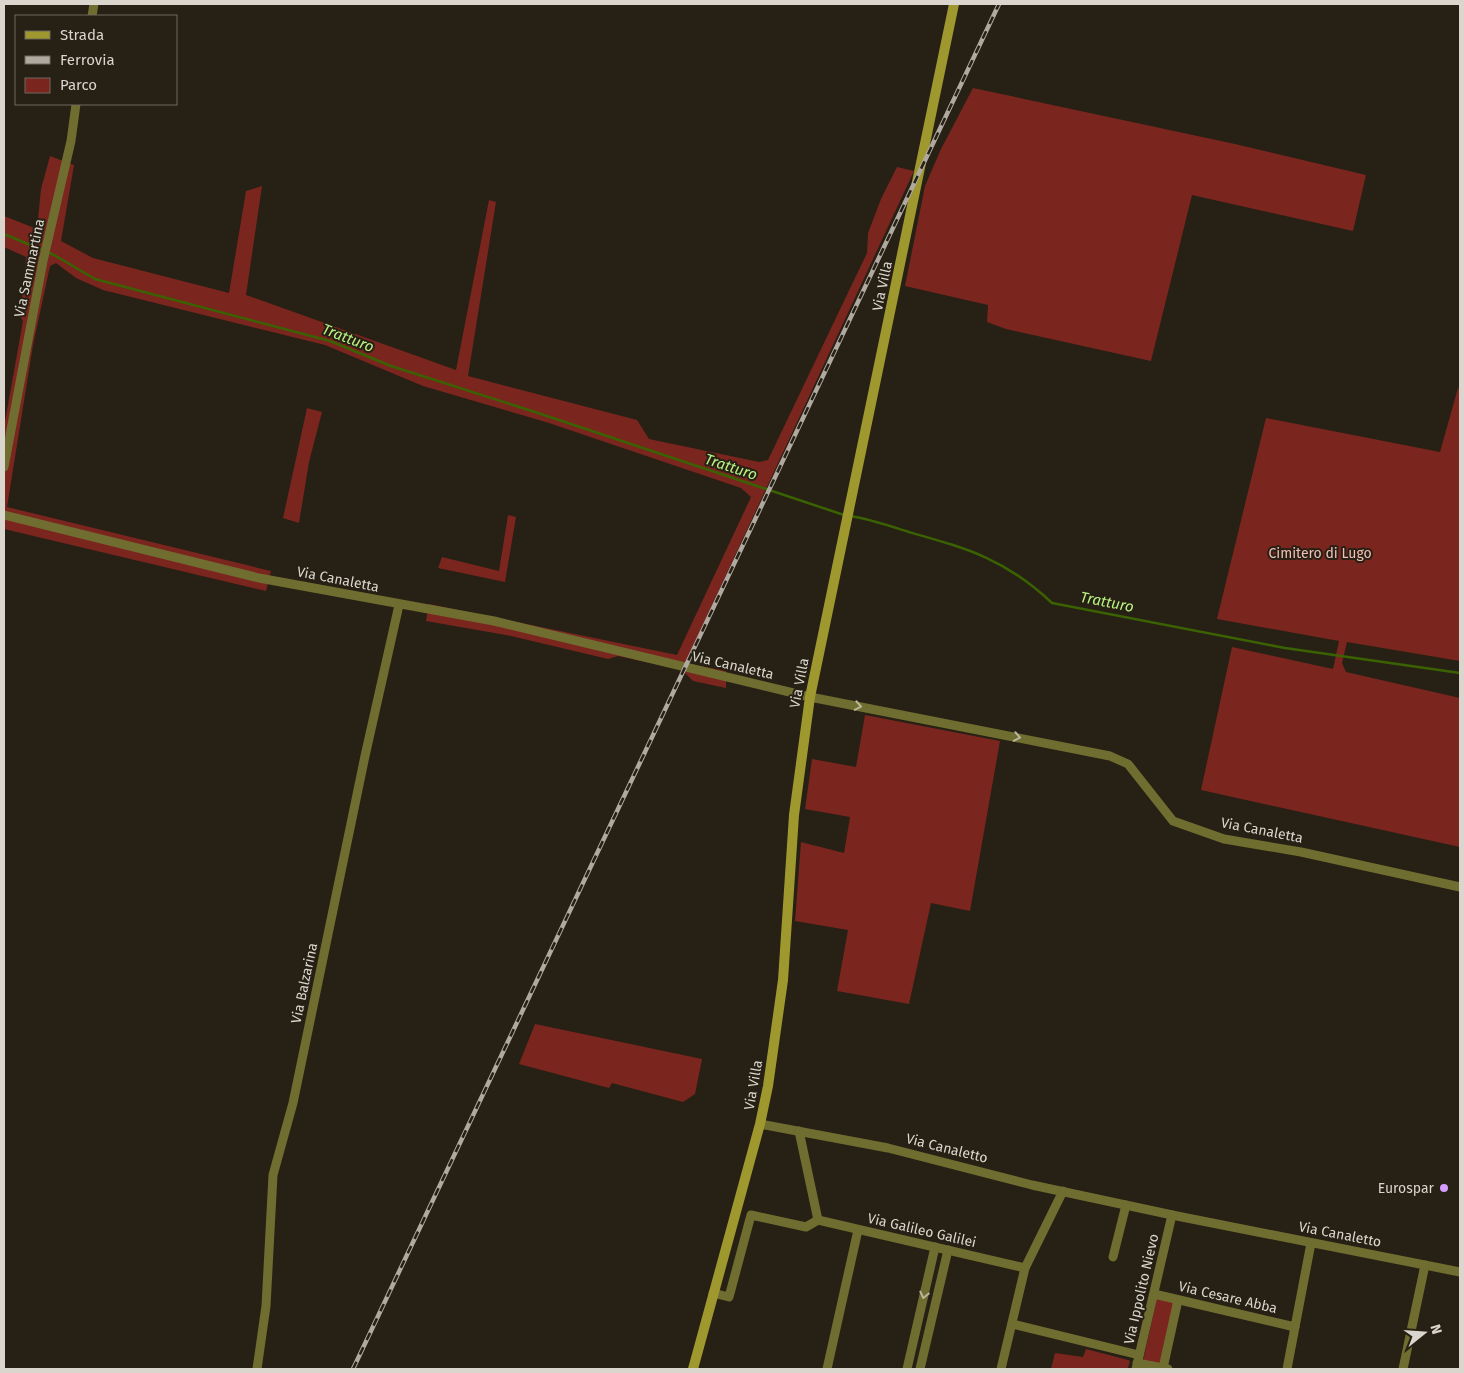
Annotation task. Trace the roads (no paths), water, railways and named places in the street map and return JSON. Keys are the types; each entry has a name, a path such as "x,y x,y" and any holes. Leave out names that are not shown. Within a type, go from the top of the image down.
{"street":[{"name":"Via Villa","path":"693,1369 760,1124 768,1086 783,980 794,815 810,697 954,4"},
{"name":"Via Sammartina","path":"4,467 46,252 71,141 76,105"},
{"name":"Via Canaletta","path":"4,515 259,578 494,621 810,697 1110,756 1128,764 1151,796 1173,821 1224,838 1301,852 1460,887"},
{"name":"Via Balzarina","path":"257,1369 266,1306 273,1175 293,1103 365,756 400,605"},
{"name":"Via Canaletto","path":"760,1124 888,1148 1032,1185 1172,1215 1460,1272"},
{"path":"713,1293 729,1297 751,1215 806,1227 818,1220 799,1131"},
{"path":"1001,1369 1025,1268 1063,1191"},
{"path":"1112,1257 1126,1205"},
{"name":"Via Ippolito Nievo","path":"1137,1362 1172,1215"},
{"name":"Via Galileo Galilei","path":"818,1220 1025,1268"},
{"path":"827,1369 858,1230"},
{"path":"1287,1369 1311,1243"},
{"path":"907,1369 935,1247"},
{"path":"920,1369 948,1250"},
{"path":"1402,1369 1425,1265"},
{"name":"Via Cesare Abba","path":"1154,1294 1295,1326"},
{"path":"1012,1324 1165,1369 1178,1300"}],"waterway":[{"name":"Tratturo","path":"4,234 54,255 95,279 330,341 391,366 844,515"},
{"name":"Tratturo","path":"850,516 950,544 985,557 1018,576 1052,603 1285,648 1460,673"}],"railway":[{"path":"353,1369 999,4"}],"place":[{"name":"Eurospar","path":"1444,1188"}],"park label":[{"name":"Cimitero di Lugo","path":"1320,553"}]}
